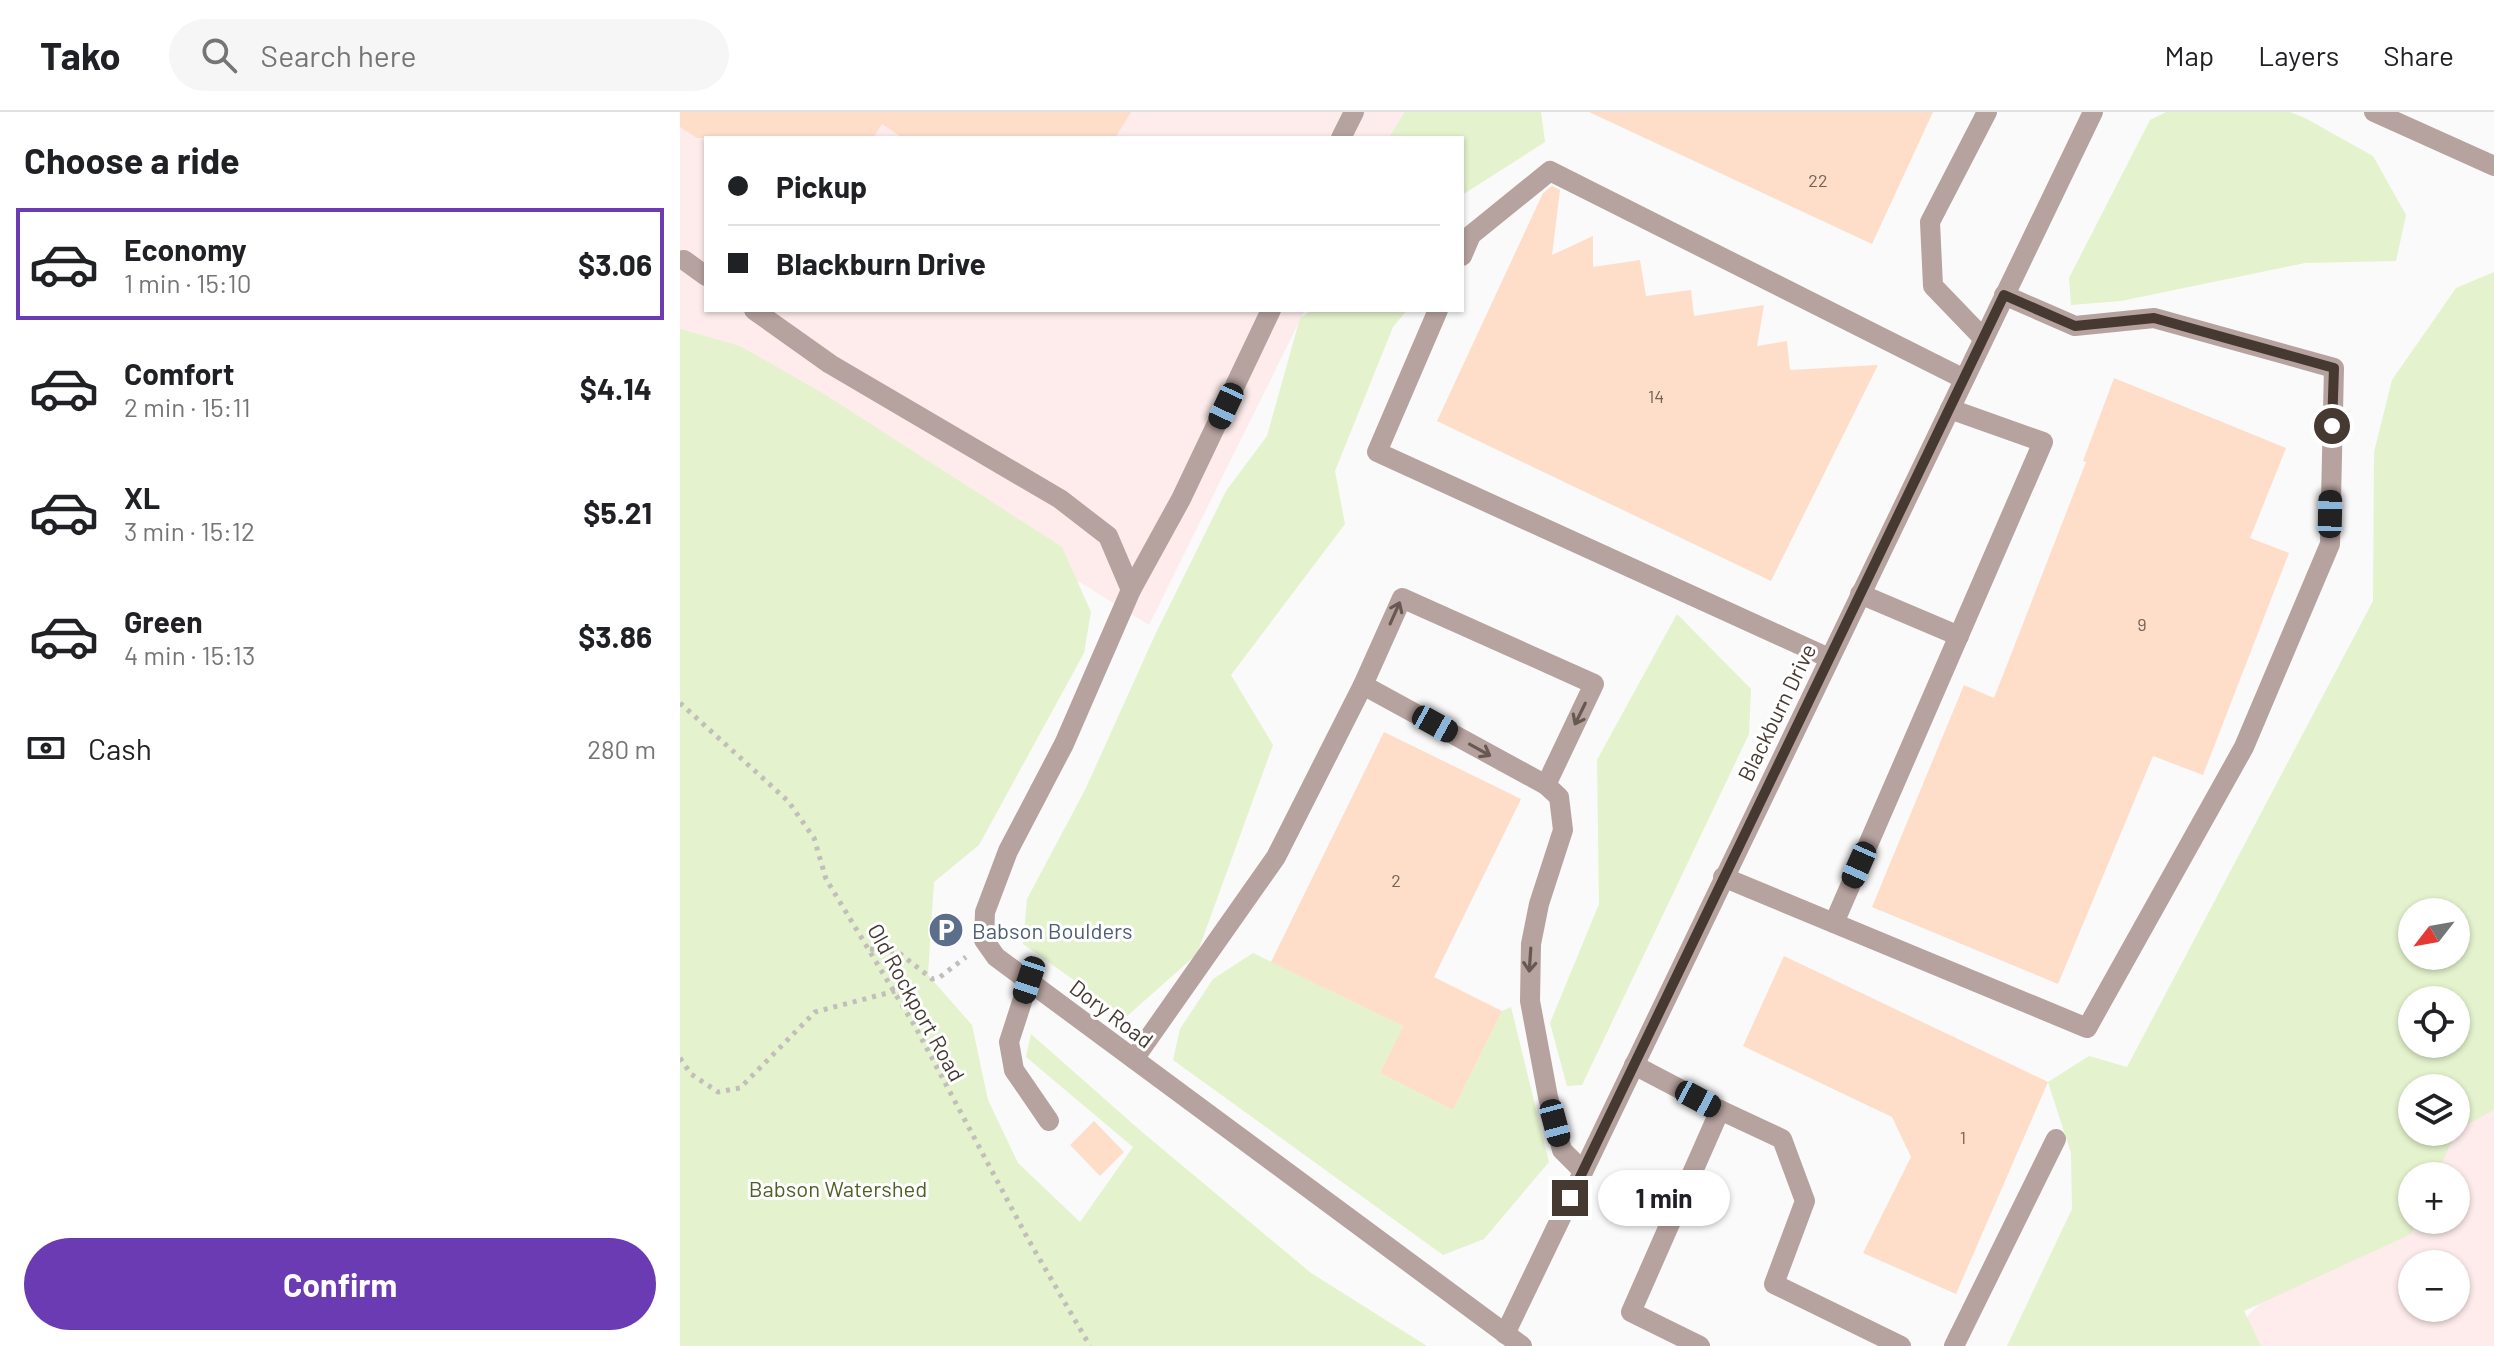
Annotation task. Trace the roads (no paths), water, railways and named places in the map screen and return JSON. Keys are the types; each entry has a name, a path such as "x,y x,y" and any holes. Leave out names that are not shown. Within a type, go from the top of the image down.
{"street":[{"path":"1342,136 1354,112"},
{"path":"1983,338 1933,286 1930,222 1987,112"},
{"name":"Blackburn Drive","path":"1514,1340 1583,1171 2093,112"},
{"path":"2374,112 2494,166"},
{"path":"1464,251 1471,235 1550,171 1964,379"},
{"path":"684,260 704,275"},
{"path":"1723,877 2087,1028 2244,747 2330,544 2334,368 2154,318 2075,326 2004,295"},
{"path":"757,312 830,364 1060,499 1108,536 1131,590"},
{"path":"1131,590 1181,499 1270,312"},
{"path":"1437,312 1377,452 1829,658"},
{"path":"1834,923 2043,442 1950,409"},
{"name":"Dory Road","path":"1131,590 1064,744 1008,851 985,912 984,940 996,957 1514,1340"},
{"path":"1860,594 1959,636"},
{"path":"1134,1059 1276,857 1363,685 1402,598 1594,684 1546,785"},
{"path":"1363,685 1546,785 1559,797 1563,830 1536,918 1529,974 1530,1001 1548,1097 1562,1150 1583,1171"},
{"path":"1029,980 1009,1042 1014,1070 1049,1121"},
{"path":"1634,1065 1782,1139 1805,1201 1774,1284 1901,1346"},
{"path":"1700,1346 1631,1312 1720,1110"},
{"path":"1954,1346 2056,1139"}],"place":[{"name":"Babson Boulders","path":"946,930"}],"park label":[{"name":"Babson Watershed","path":"838,1188"}]}
